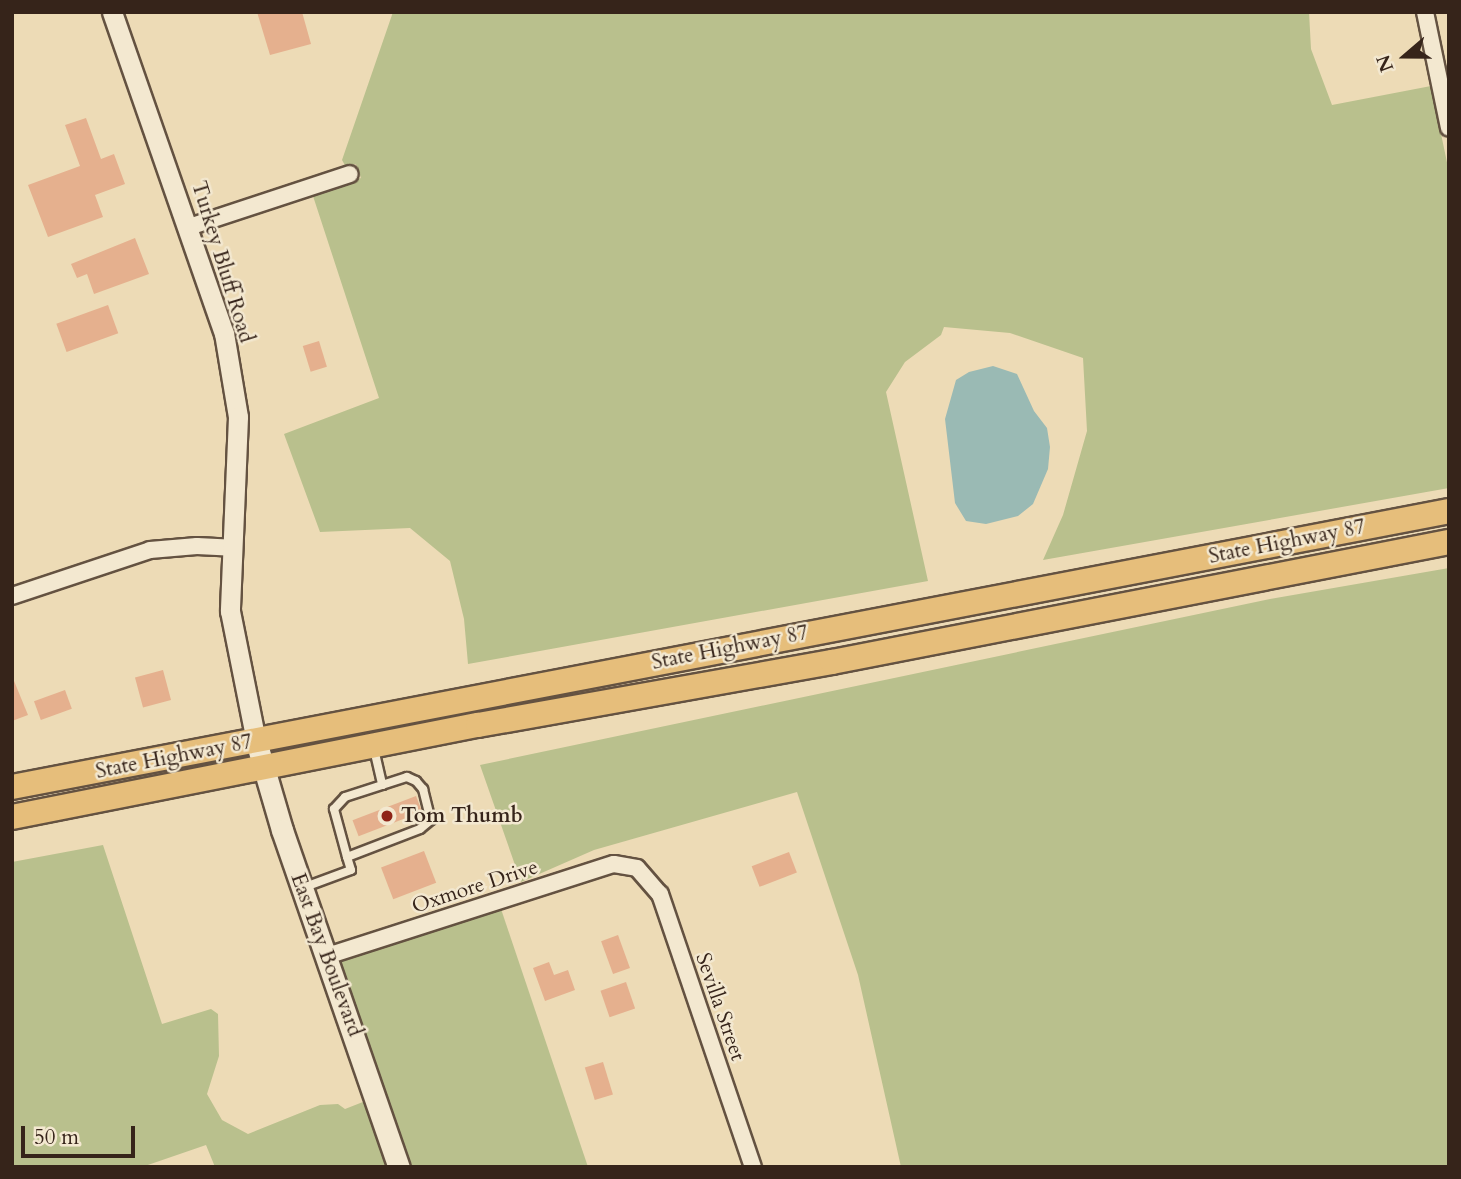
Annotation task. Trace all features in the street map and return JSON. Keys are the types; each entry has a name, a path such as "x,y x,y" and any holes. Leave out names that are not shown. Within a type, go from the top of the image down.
{"highway":[{"name":"State Highway 87","path":"12,787 1449,511"},
{"path":"12,817 1449,542"}],"main road":[{"name":"East Bay Boulevard","path":"256,741 303,888 400,1167"}],"street":[{"name":"Turkey Bluff Road","path":"113,12 225,333 238,417 230,611 256,741"},
{"path":"1425,12 1449,128"},
{"path":"189,227 350,174"},
{"path":"12,596 150,550 197,546 232,548"},
{"name":"Oxmore Drive","path":"327,956 614,864 637,867"},
{"name":"Sevilla Street","path":"637,867 660,894 753,1167"}],"lane":[{"path":"373,746 382,785"},
{"path":"303,888 351,870 346,857 334,809 345,797 407,777 416,781 423,789 430,820 420,830 346,857"}],"green space":[{"path":"393,12 1309,12 1311,49 1332,105 1431,86 1449,172 1449,488 1043,560 1063,515 1087,431 1083,358 1010,333 944,327 941,335 905,362 886,392 928,581 468,664 464,619 450,561 410,528 320,532 284,434 379,398 313,196 361,178 356,164 346,167 342,160"},
{"path":"1449,568 1449,1167 901,1167 858,975 797,792 594,850 521,882 480,765 1270,599"},
{"path":"103,845 162,1024 211,1009 218,1014 219,1056 207,1094 222,1120 248,1134 320,1105 338,1104 345,1109 368,1100 390,1167 215,1167 206,1145 142,1167 12,1167 12,862"},
{"path":"501,909 588,1167 409,1167 338,961"}],"water":[{"path":"993,366 1017,374 1034,411 1047,428 1050,447 1048,469 1033,504 1018,516 986,524 966,521 955,503 945,419 956,380 969,372"}],"building":[{"path":"257,12 302,12 311,44 270,55"},
{"path":"86,118 101,159 114,154 125,184 95,195 103,217 48,237 28,185 80,166 65,125"},
{"path":"135,238 149,274 94,294 87,274 77,278 71,264"},
{"path":"108,305 118,333 67,352 56,324"},
{"path":"319,341 327,367 311,372 303,346"},
{"path":"163,670 171,700 143,707 135,678"},
{"path":"12,676 28,715 12,721"},
{"path":"65,690 72,709 41,720 34,701"},
{"name":"Tom Thumb","path":"416,796 422,812 359,836 353,820"},
{"path":"424,851 436,883 393,899 381,867"},
{"path":"789,852 797,873 760,887 752,866"},
{"path":"618,935 630,968 613,974 601,941"},
{"path":"549,962 554,975 568,970 575,990 545,1001 533,968"},
{"path":"626,982 635,1008 610,1017 600,991"},
{"path":"603,1062 613,1095 595,1100 585,1068"}],"place":[{"name":"Tom Thumb","path":"387,816"}]}
